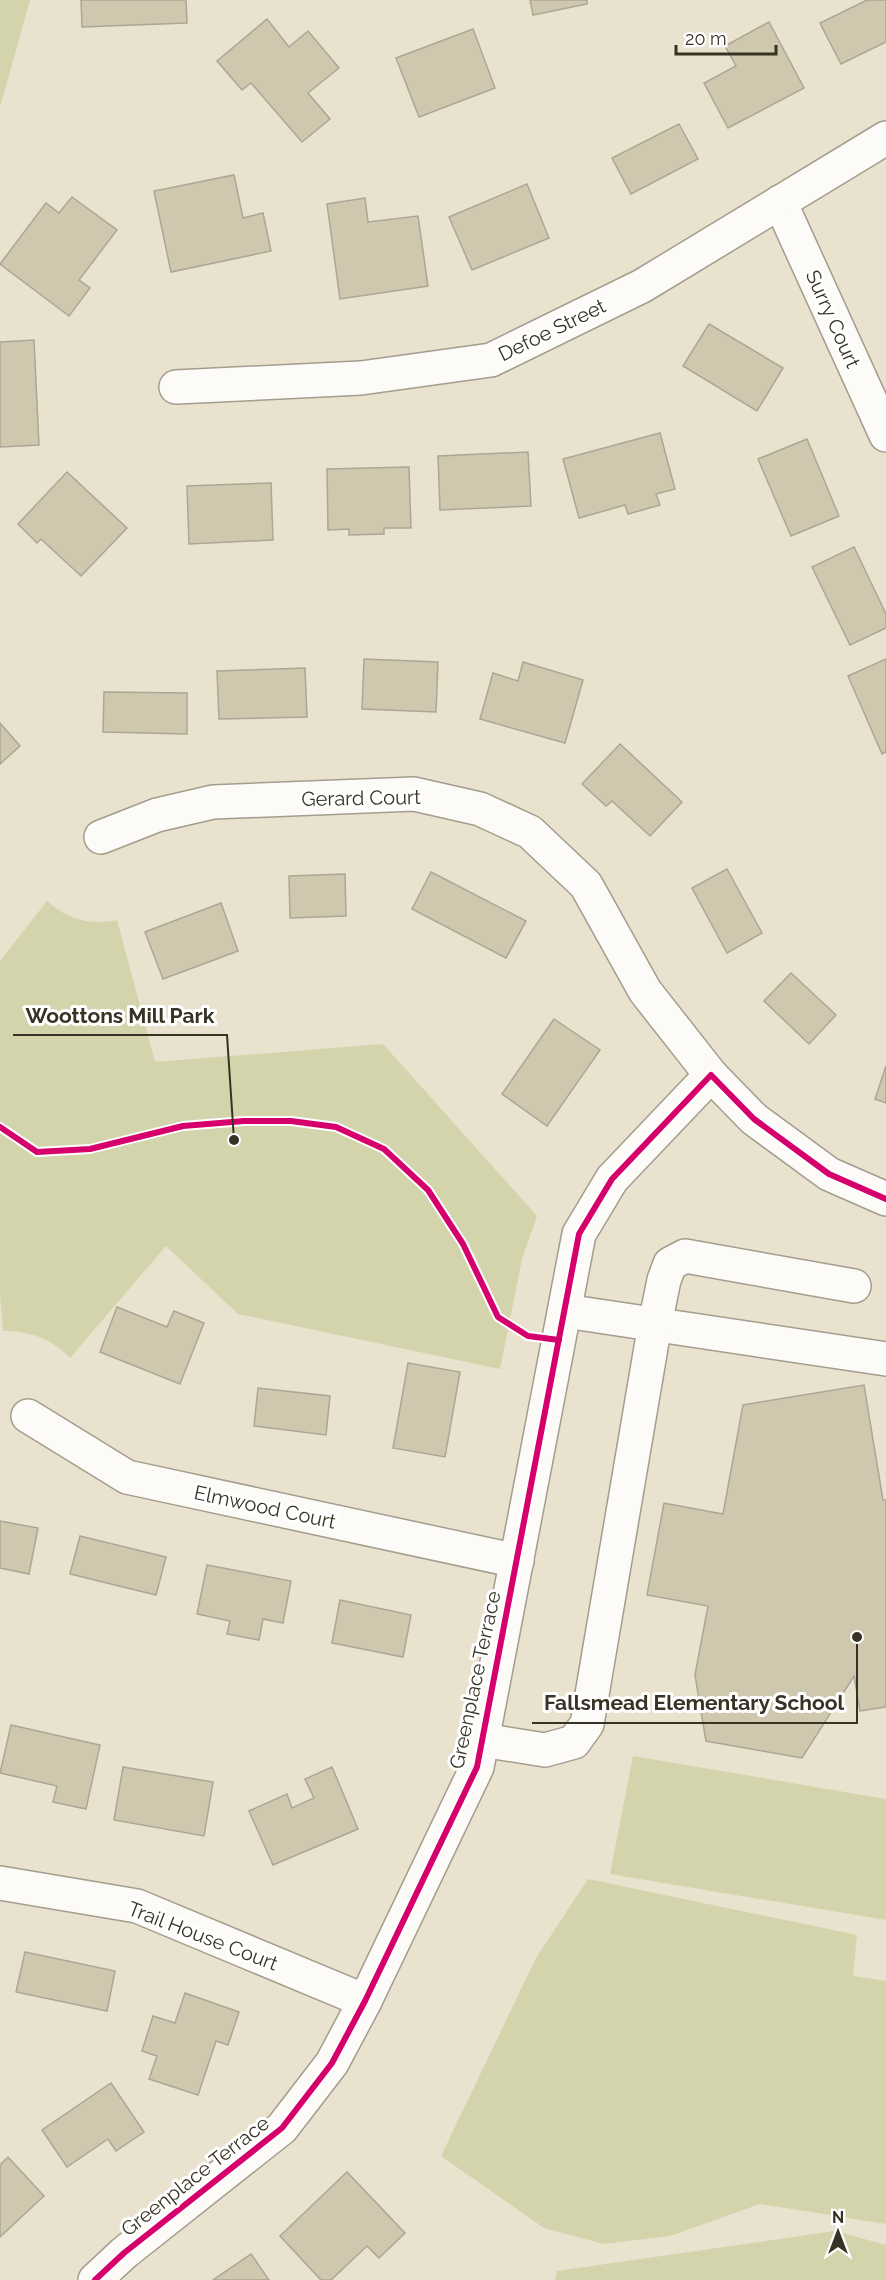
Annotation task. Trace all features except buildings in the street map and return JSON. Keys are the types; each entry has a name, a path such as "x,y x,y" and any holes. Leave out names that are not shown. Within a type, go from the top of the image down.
{"street":[{"name":"Defoe Street","path":"176,387 361,378 491,360 642,286 886,138"},
{"name":"Surry Court","path":"780,202 886,435"},
{"name":"Gerard Court","path":"101,837 157,815 213,802 414,794 480,808 530,832 586,885 645,991 711,1075 754,1119 829,1174 886,1199"},
{"name":"Greenplace Terrace","path":"95,2280 124,2253 282,2128 332,2063 365,2001 477,1767 579,1234 612,1179 711,1075"},
{"path":"482,1740 545,1750 574,1742 586,1724 655,1324 664,1280 670,1264 685,1256 854,1286"},
{"path":"562,1325 655,1324 886,1359"},
{"name":"Elmwood Court","path":"28,1416 127,1477 517,1561"},
{"name":"Trail House Court","path":"0,1883 137,1906 365,2001"}],"path":[{"path":"0,1127 37,1152 90,1149 183,1126 244,1121 291,1121 336,1127 384,1149 428,1190 463,1244 498,1317 528,1336 562,1325"}],"green space":[{"path":"0,0 30,0 0,107"},
{"path":"47,901 71,917 98,922 117,920 155,1062 383,1044 537,1216 522,1259 500,1369 238,1314 166,1246 70,1358 55,1345 39,1337 22,1332 3,1331 0,1295 0,961"},
{"path":"633,1756 886,1799 886,1920 610,1874"},
{"path":"588,1879 857,1935 853,1976 886,1981 886,2224 760,2204 670,2236 604,2244 544,2228 441,2156 536,1958"},
{"path":"835,2231 886,2245 886,2280 555,2280 557,2271"}],"cycle path":[{"path":"95,2280 124,2253 282,2128 332,2063 365,2001 477,1767 579,1234 612,1179 711,1075 754,1119 829,1174 886,1199"},
{"path":"0,1127 37,1152 90,1149 183,1126 244,1121 291,1121 336,1127 384,1149 428,1190 463,1244 498,1317 528,1336 559,1340"}],"place":[{"name":"Woottons Mill Park","path":"234,1140"},
{"name":"Fallsmead Elementary School","path":"857,1637"}]}
